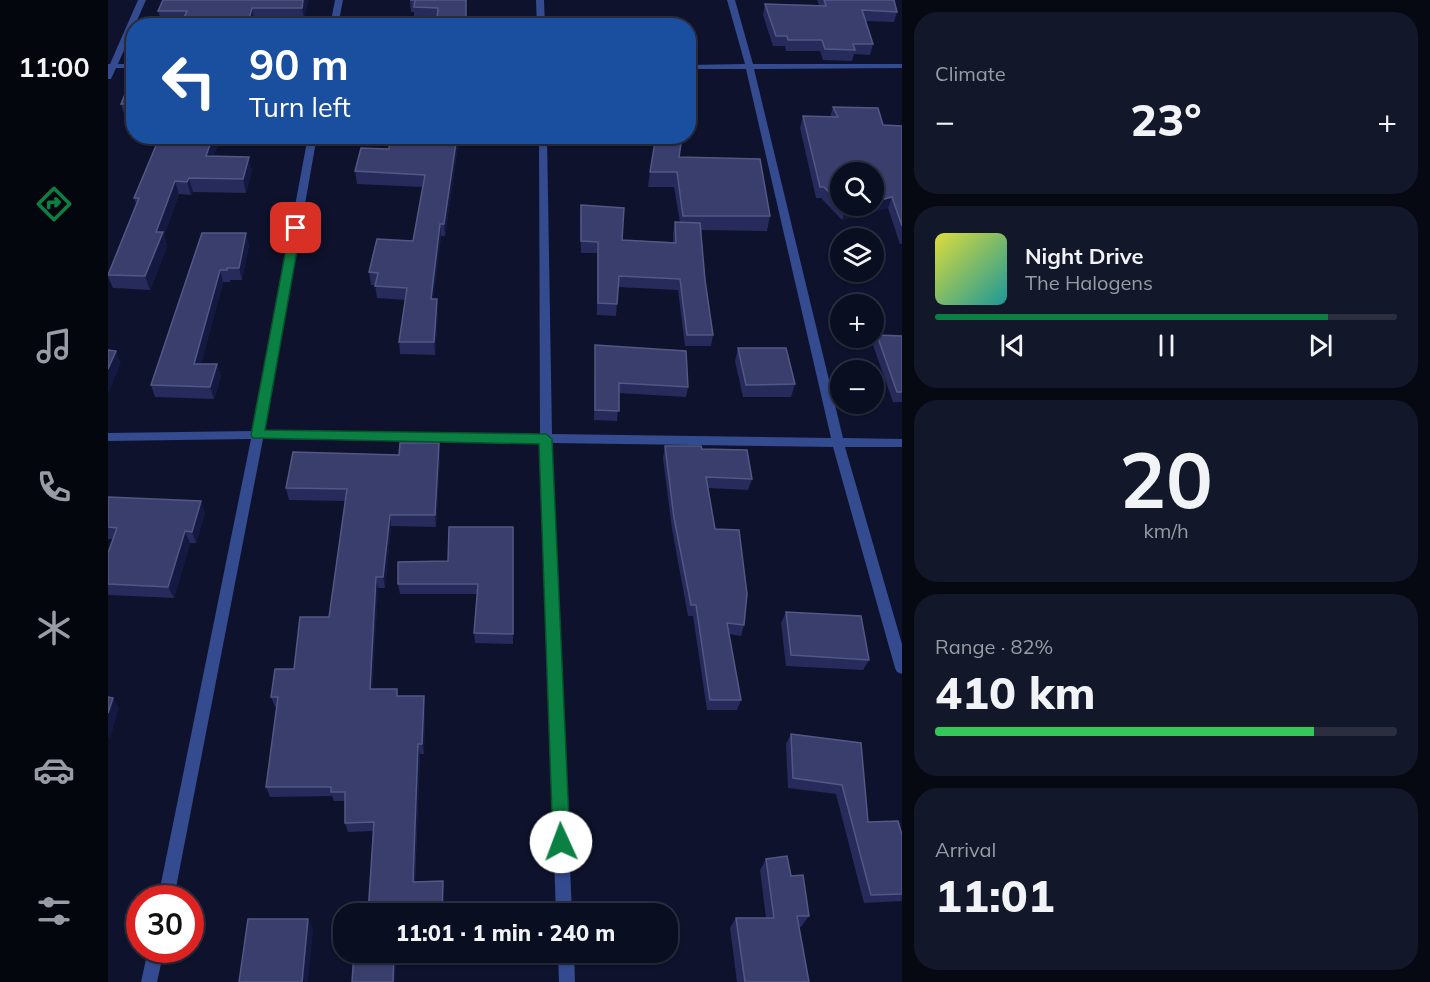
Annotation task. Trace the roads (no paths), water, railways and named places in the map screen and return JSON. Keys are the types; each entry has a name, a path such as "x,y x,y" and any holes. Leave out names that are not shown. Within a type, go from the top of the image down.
{"street":[{"path":"133,18 142,0"},
{"path":"336,18 339,0"},
{"path":"540,0 541,18"},
{"path":"731,0 750,68 838,442 902,668"},
{"path":"108,77 110,66 126,33"},
{"path":"110,66 126,66"},
{"path":"696,67 902,66"},
{"path":"169,885 258,435 312,144"},
{"path":"543,144 546,439 564,903"},
{"path":"108,437 258,435 902,443"},
{"path":"149,982 153,963"},
{"path":"566,963 567,982"}]}
